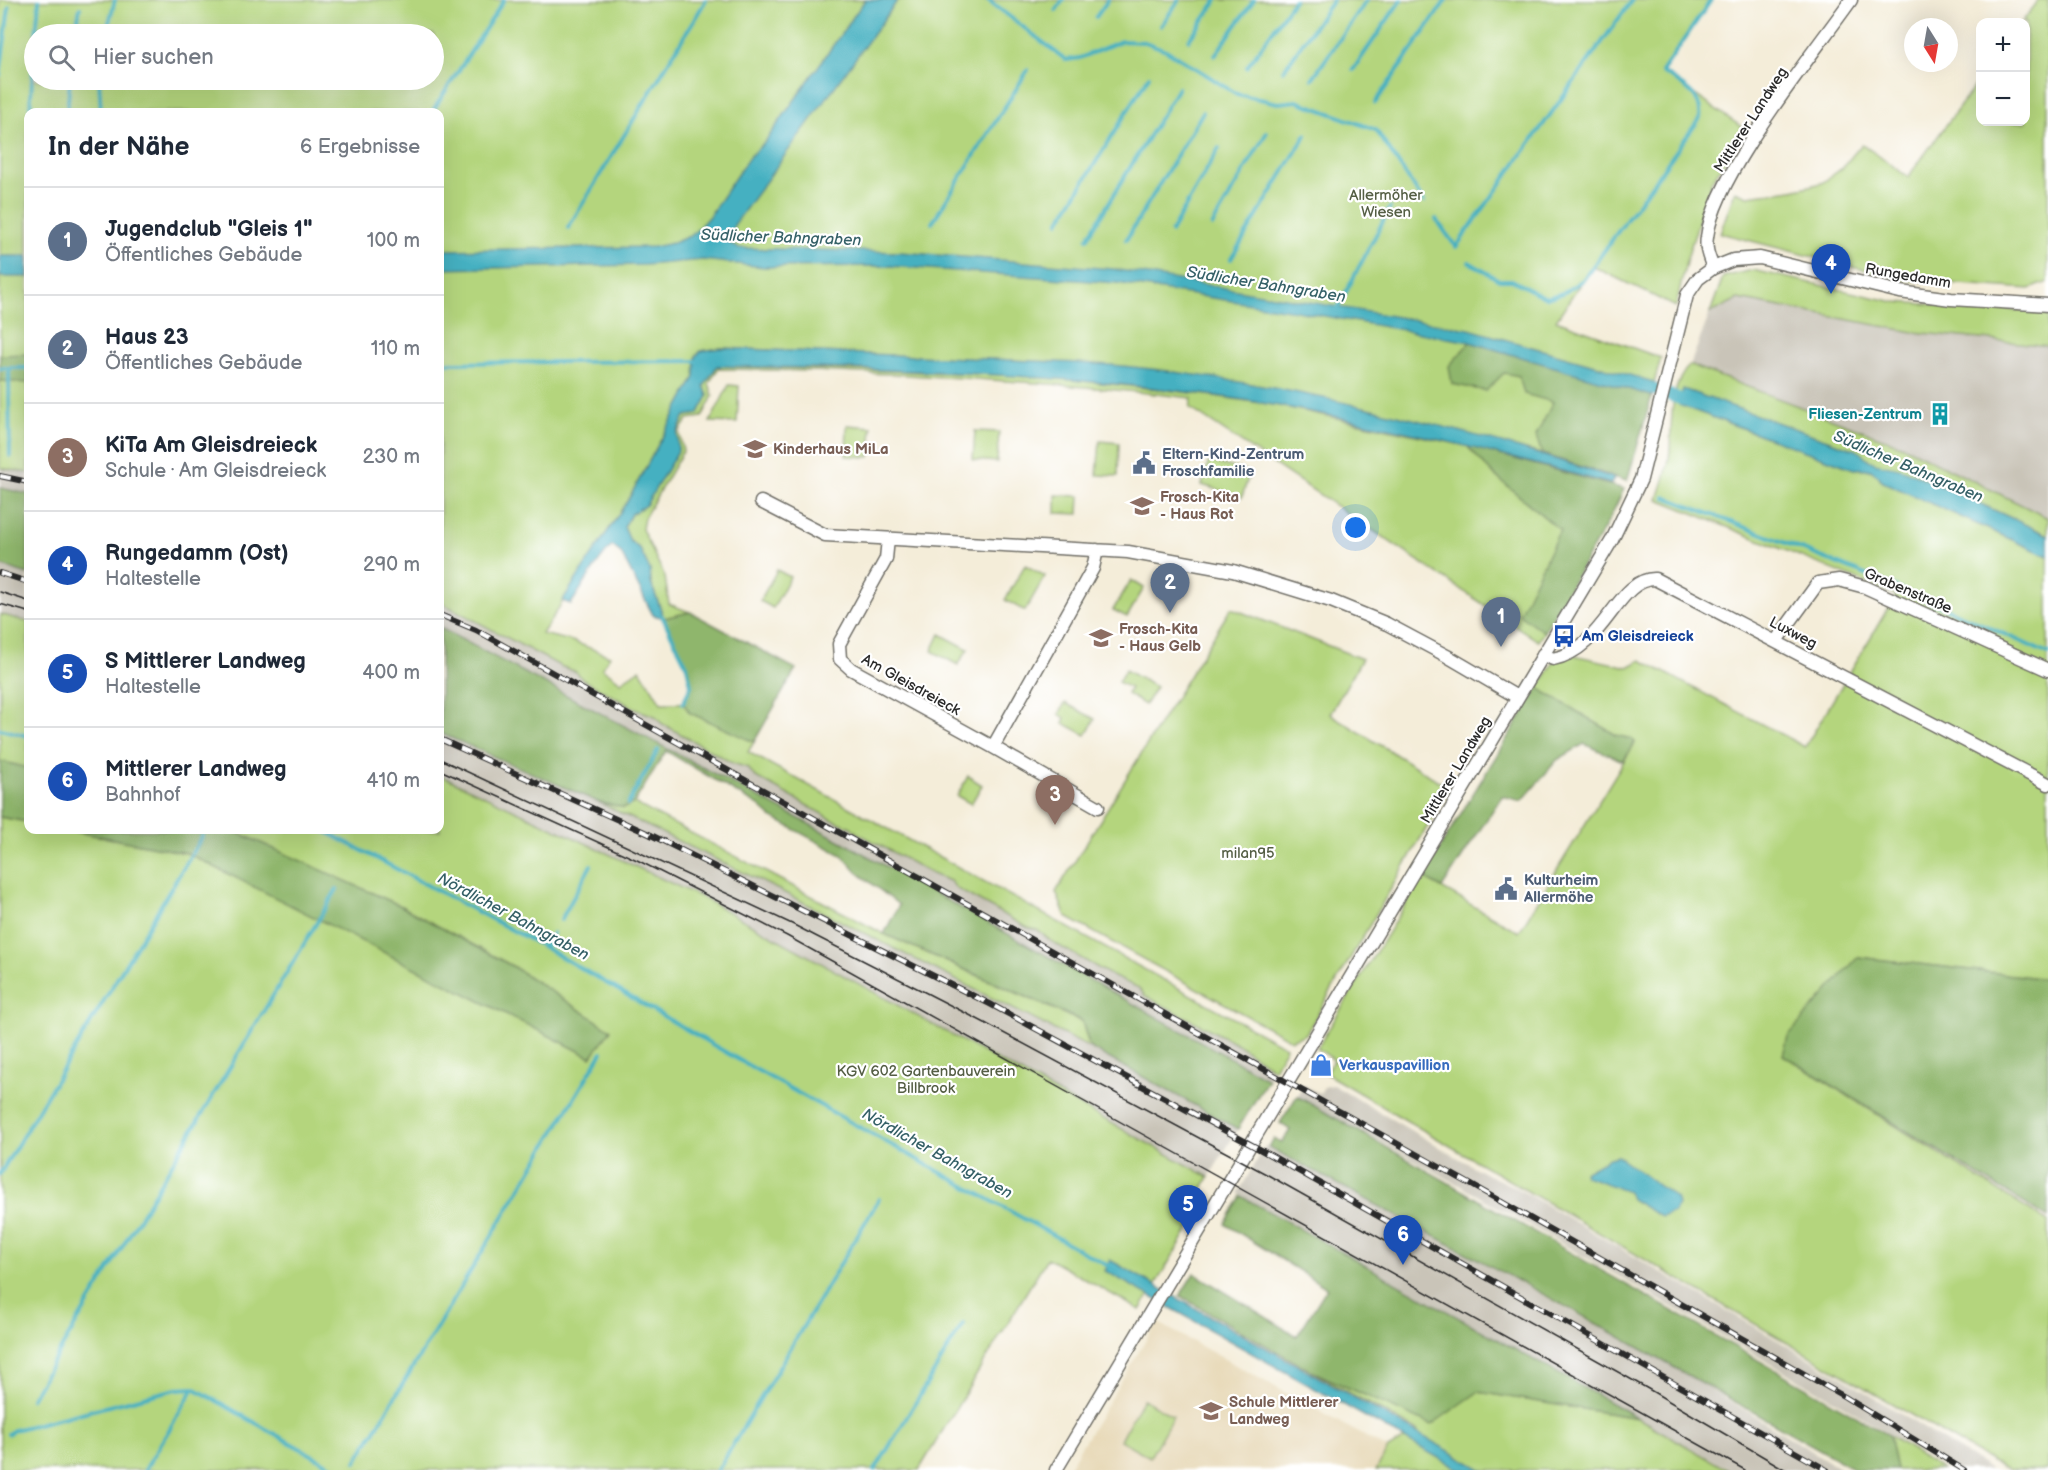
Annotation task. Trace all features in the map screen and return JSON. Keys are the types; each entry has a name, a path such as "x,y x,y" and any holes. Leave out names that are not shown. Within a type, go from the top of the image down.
{"street":[{"name":"Mittlerer Landweg","path":"1713,268 1706,250 1707,236 1710,220 1723,191 1760,129 1851,0"},
{"name":"Rungedamm","path":"1683,311 1693,284 1713,268 1732,260 1760,258 1900,292 1951,299 2048,305"},
{"name":"Mittlerer Landweg","path":"1056,1470 1612,540 1634,497 1660,410 1683,311"},
{"path":"761,502 825,535 1097,550 1154,556 1233,571 1331,601 1415,638 1517,697"},
{"name":"Am Gleisdreieck","path":"888,538 886,559 839,644 840,659 850,669 1098,807"},
{"path":"993,747 1093,568 1097,550"},
{"name":"Luxweg","path":"1543,654 1553,659 1577,652 1590,640 1635,584 1646,579 1654,579 1776,640 2048,784"},
{"name":"Grabenstraße","path":"1776,640 1818,583 1839,580 1865,587 2048,670"}],"shaded area":[{"path":"1738,299 1913,332 2048,346 2048,518 1903,446 1690,365 1710,313"},
{"path":"0,468 24,472 24,493 0,488"},
{"path":"0,565 24,573 24,621 0,614"},
{"path":"444,604 560,666 568,667 582,679 638,710 655,716 661,723 732,763 748,768 754,776 833,820 851,827 856,832 934,875 950,881 957,889 1028,928 1037,930 1052,942 1114,977 1139,988 1145,996 1234,1042 1274,1069 1268,1079 839,840 444,630"},
{"path":"444,735 598,802 779,890 1090,1048 1238,1129 1209,1177 705,899 444,777"},
{"path":"1304,1085 1320,1094 1324,1087 1333,1085 1484,1173 1517,1188 1849,1382 1991,1470 1949,1470 1836,1401 1459,1185 1297,1096"},
{"path":"1266,1145 1679,1370 1843,1470 1731,1470 1238,1193"},
{"name":"Schule Mittlerer Landweg","path":"1157,1322 1388,1449 1376,1470 1067,1470"}],"green space":[{"name":"Allermöher Wiesen","path":"0,0 1711,0 1662,72 1746,130 1711,182 1686,262 1676,307 1592,266 1556,320 1661,358 1627,481 1542,454 1368,409 1273,388 1166,371 1030,361 721,348 701,351 696,356 695,377 628,500 542,634 572,641 610,656 602,668 621,682 640,669 661,703 683,703 690,713 754,742 748,752 1286,1047 1274,1069 1234,1042 1145,996 1139,988 1114,977 1052,942 1037,930 1028,928 957,889 950,881 934,875 856,832 851,827 833,820 754,776 748,768 732,763 661,723 655,716 638,710 582,679 576,672 560,666 444,604 444,108 24,108 24,472 0,468"},
{"path":"2039,0 2048,0 2048,282 2030,289 1903,280 1720,233 1735,191 1748,196 1822,183 1842,168 1862,144 1908,177 1976,84 1976,126 2030,126 2030,18 2025,18"},
{"path":"1753,270 1895,302 2048,312 2048,346 1913,332 1738,299 1710,313 1723,277"},
{"path":"1470,342 1652,396 1627,481 1542,454 1536,436 1553,402 1524,394 1519,376 1504,373 1486,391 1452,384 1449,366"},
{"path":"24,354 24,383 0,381 0,355"},
{"path":"1690,365 1903,446 2048,518 2048,535 1953,491 1867,462 1861,452 1683,390 1679,405 1854,469 1871,470 1883,482 2048,556 2048,979 1858,957 1783,1055 2048,1222 2048,1470 2010,1470 1992,1462 1325,1073 1334,1060 1317,1048 1422,877 1519,932 1635,743 1631,739 1616,735 1538,688 1560,652 1628,667 1641,660 1805,747 1896,595 1658,499 1669,459 1674,396 1683,374"},
{"path":"717,366 1027,375 1193,393 1275,405 1467,446 1493,474 1560,530 1520,614 1544,632 1538,641 1190,408 1192,398 1074,386 955,378 718,369 709,383 713,396 702,417 688,419 679,432 683,451 644,518 642,529 665,577 669,604 690,612 664,618 651,583 650,570 640,549 630,541 624,527 631,514 646,504 678,451 677,433 685,416 698,414 708,396 704,386"},
{"path":"729,385 739,386 737,423 710,422"},
{"path":"847,425 872,427 870,457 846,456"},
{"path":"975,431 999,432 997,462 973,460"},
{"path":"1100,441 1119,443 1118,476 1097,475"},
{"path":"1467,446 1624,489 1609,520 1544,632 1519,614 1560,530 1493,474"},
{"path":"1209,461 1250,472 1242,497 1202,485"},
{"path":"0,488 24,493 24,573 0,565"},
{"path":"1056,495 1080,496 1079,514 1056,513"},
{"path":"1025,565 1045,576 1025,611 1005,600"},
{"path":"777,570 790,577 773,608 760,601"},
{"path":"1131,580 1144,588 1127,617 1113,610"},
{"name":"milan95","path":"1231,608 1362,659 1330,714 1450,788 1306,1034 1291,1040 1066,917 1056,892"},
{"path":"690,612 796,669 754,742 690,713 683,703 691,686 687,666 664,618"},
{"path":"0,614 24,621 24,767 0,761"},
{"path":"444,630 839,840 1268,1079 1238,1129 1090,1048 1082,1021 884,934 899,905 857,872 842,855 771,817 759,806 666,751 634,803 624,808 598,802 444,735"},
{"path":"940,634 968,649 958,665 932,651"},
{"path":"1125,670 1156,687 1145,705 1127,694 1130,688 1118,682"},
{"path":"1538,688 1616,735 1635,742 1623,761 1584,744 1557,760 1522,801 1502,796 1442,888 1422,877"},
{"path":"1065,703 1095,719 1086,735 1063,723 1065,718 1059,714"},
{"path":"0,761 24,767 24,821 0,817"},
{"path":"968,776 982,785 971,804 957,796"},
{"name":"KGV 602 Gartenbauverein Billbrook","path":"444,777 705,899 1209,1177 1193,1207 1198,1214 1140,1310 1047,1258 919,1470 0,1470 0,817 24,821 24,834 88,834 187,853 591,1057 610,1030 512,966 399,905 241,834 444,834"},
{"path":"598,802 624,808 634,803 884,934 1082,1022 1090,1048 779,890"},
{"path":"88,834 241,834 399,905 512,966 611,1030 591,1057 187,853"},
{"path":"1858,957 2048,979 2048,1218 1783,1055 1788,1036"},
{"path":"1297,1096 1889,1435 1896,1470 1856,1470 1574,1311 1269,1147 1274,1139 1282,1143 1290,1130 1280,1123"},
{"path":"1241,1196 1638,1418 1478,1392 1431,1425 1309,1370 1180,1296 1194,1273 1297,1336 1327,1288 1225,1224"},
{"path":"1309,1370 1430,1424 1478,1392 1638,1418 1728,1470 1376,1470 1388,1449 1418,1431"},
{"path":"1143,1399 1173,1416 1150,1457 1120,1440"},
{"path":"1889,1435 1942,1470 1896,1470"}],"water":[{"path":"865,0 898,0 734,225 729,243 738,248 900,252 1113,269 1469,329 1654,382 1652,396 1470,342 1296,311 1117,283 889,266 764,267 703,260 645,265 444,269 444,250 653,247 673,243 692,235 710,215 749,157 765,142"},
{"path":"0,256 24,256 24,277 0,277"},
{"path":"721,348 1079,363 1123,366 1224,379 1337,401 1449,428 1614,478 1611,484 1404,431 1299,410 1194,393 1015,376 896,370 717,366 704,386 708,396 698,414 685,416 677,433 678,451 646,505 631,514 624,527 630,541 640,549 650,570 651,583 664,618 653,615 621,553 612,546 571,604 562,601 628,500 695,377 696,356 701,351"},
{"path":"1683,389 1861,452 1870,461 1905,470 1976,502 2048,535 2048,556 1883,482 1871,470 1854,469 1679,405"},
{"path":"1618,1156 1676,1198 1678,1204 1674,1212 1661,1217 1631,1199 1628,1191 1585,1176 1584,1172 1609,1158"},
{"path":"1110,1260 1483,1470 1460,1470 1105,1271"}],"waterway":[{"path":"109,24 115,0"},
{"path":"435,108 504,0"},
{"path":"568,228 706,0"},
{"path":"988,0 1066,60 1080,58 1121,41 1145,42 1166,50 1237,94 1278,103 1297,101 1376,130 1424,202"},
{"path":"1056,10 1063,0"},
{"path":"1096,17 1108,0"},
{"path":"1161,26 1179,0"},
{"path":"1189,40 1217,0"},
{"path":"1215,55 1254,0"},
{"path":"1247,67 1294,0"},
{"path":"1283,71 1333,0"},
{"path":"1312,79 1367,0"},
{"path":"1353,70 1401,0"},
{"path":"1375,103 1446,0"},
{"path":"1436,219 1456,247 1632,0"},
{"path":"1469,262 1499,280 1512,280 1546,298 1563,293 1583,280 1700,118 1698,102 1694,96 1662,72 1711,0"},
{"path":"37,24 39,1"},
{"path":"0,75 9,7"},
{"path":"77,24 80,8"},
{"path":"932,223 1028,70"},
{"path":"1059,222 1149,76"},
{"path":"1087,239 1178,88"},
{"path":"30,108 31,90"},
{"path":"67,108 69,90"},
{"path":"100,90 101,108"},
{"path":"1126,240 1203,112"},
{"path":"1212,226 1267,132"},
{"path":"1231,259 1306,135"},
{"path":"1171,232 1219,148"},
{"path":"1336,311 1390,208"},
{"path":"444,363 699,361"},
{"path":"0,368 24,368"},
{"path":"9,368 10,456"},
{"name":"Südlicher Bahngraben","path":"1653,389 1694,404"},
{"path":"1665,497 1858,572 2048,654"},
{"path":"662,616 687,666 691,686 683,703"},
{"name":"Nördlicher Bahngraben","path":"0,729 24,735"},
{"path":"628,804 658,750"},
{"name":"Nördlicher Bahngraben","path":"331,834 544,947 746,1064 1112,1268"},
{"path":"0,1174 203,835"},
{"path":"561,920 591,865"},
{"path":"31,1399 337,889"},
{"path":"544,947 553,933"},
{"path":"356,1462 602,1052"},
{"path":"718,1470 879,1199"},
{"path":"875,1470 963,1324"},
{"path":"8,1434 14,1430 176,1389 194,1388 333,1467"},
{"path":"145,1470 194,1388"}],"tram line":[{"path":"0,592 24,600"},
{"path":"0,604 24,611"},
{"path":"444,761 792,924 983,1022 1268,1175 1650,1390 1786,1470"},
{"path":"444,772 637,860 787,936 1745,1470"}],"railway":[{"path":"0,476 24,481"},
{"path":"0,573 24,581"},
{"path":"444,617 476,630 1470,1184 1845,1397 1964,1470"},
{"path":"444,741 649,834 990,1004 1263,1151 1827,1470"}],"place":[{"name":"Rungedamm (Ost)","path":"1831,294"},
{"name":"Fliesen-Zentrum","path":"1940,414"},
{"name":"Kinderhaus MiLa","path":"755,449"},
{"name":"Eltern-Kind-Zentrum Froschfamilie","path":"1144,463"},
{"name":"Frosch-Kita - Haus Rot","path":"1142,506"},
{"name":"Haus 23","path":"1170,613"},
{"name":"Am Gleisdreieck","path":"1564,636"},
{"name":"Frosch-Kita - Haus Gelb","path":"1101,638"},
{"name":"Jugendclub \"Gleis 1\"","path":"1501,647"},
{"name":"KiTa Am Gleisdreieck","path":"1055,825"},
{"name":"Kulturheim Allermöhe","path":"1506,889"},
{"name":"Verkauspavillion","path":"1321,1065"},
{"name":"S Mittlerer Landweg","path":"1188,1235"},
{"name":"Mittlerer Landweg","path":"1403,1265"},
{"name":"Schule Mittlerer Landweg","path":"1211,1411"}]}
